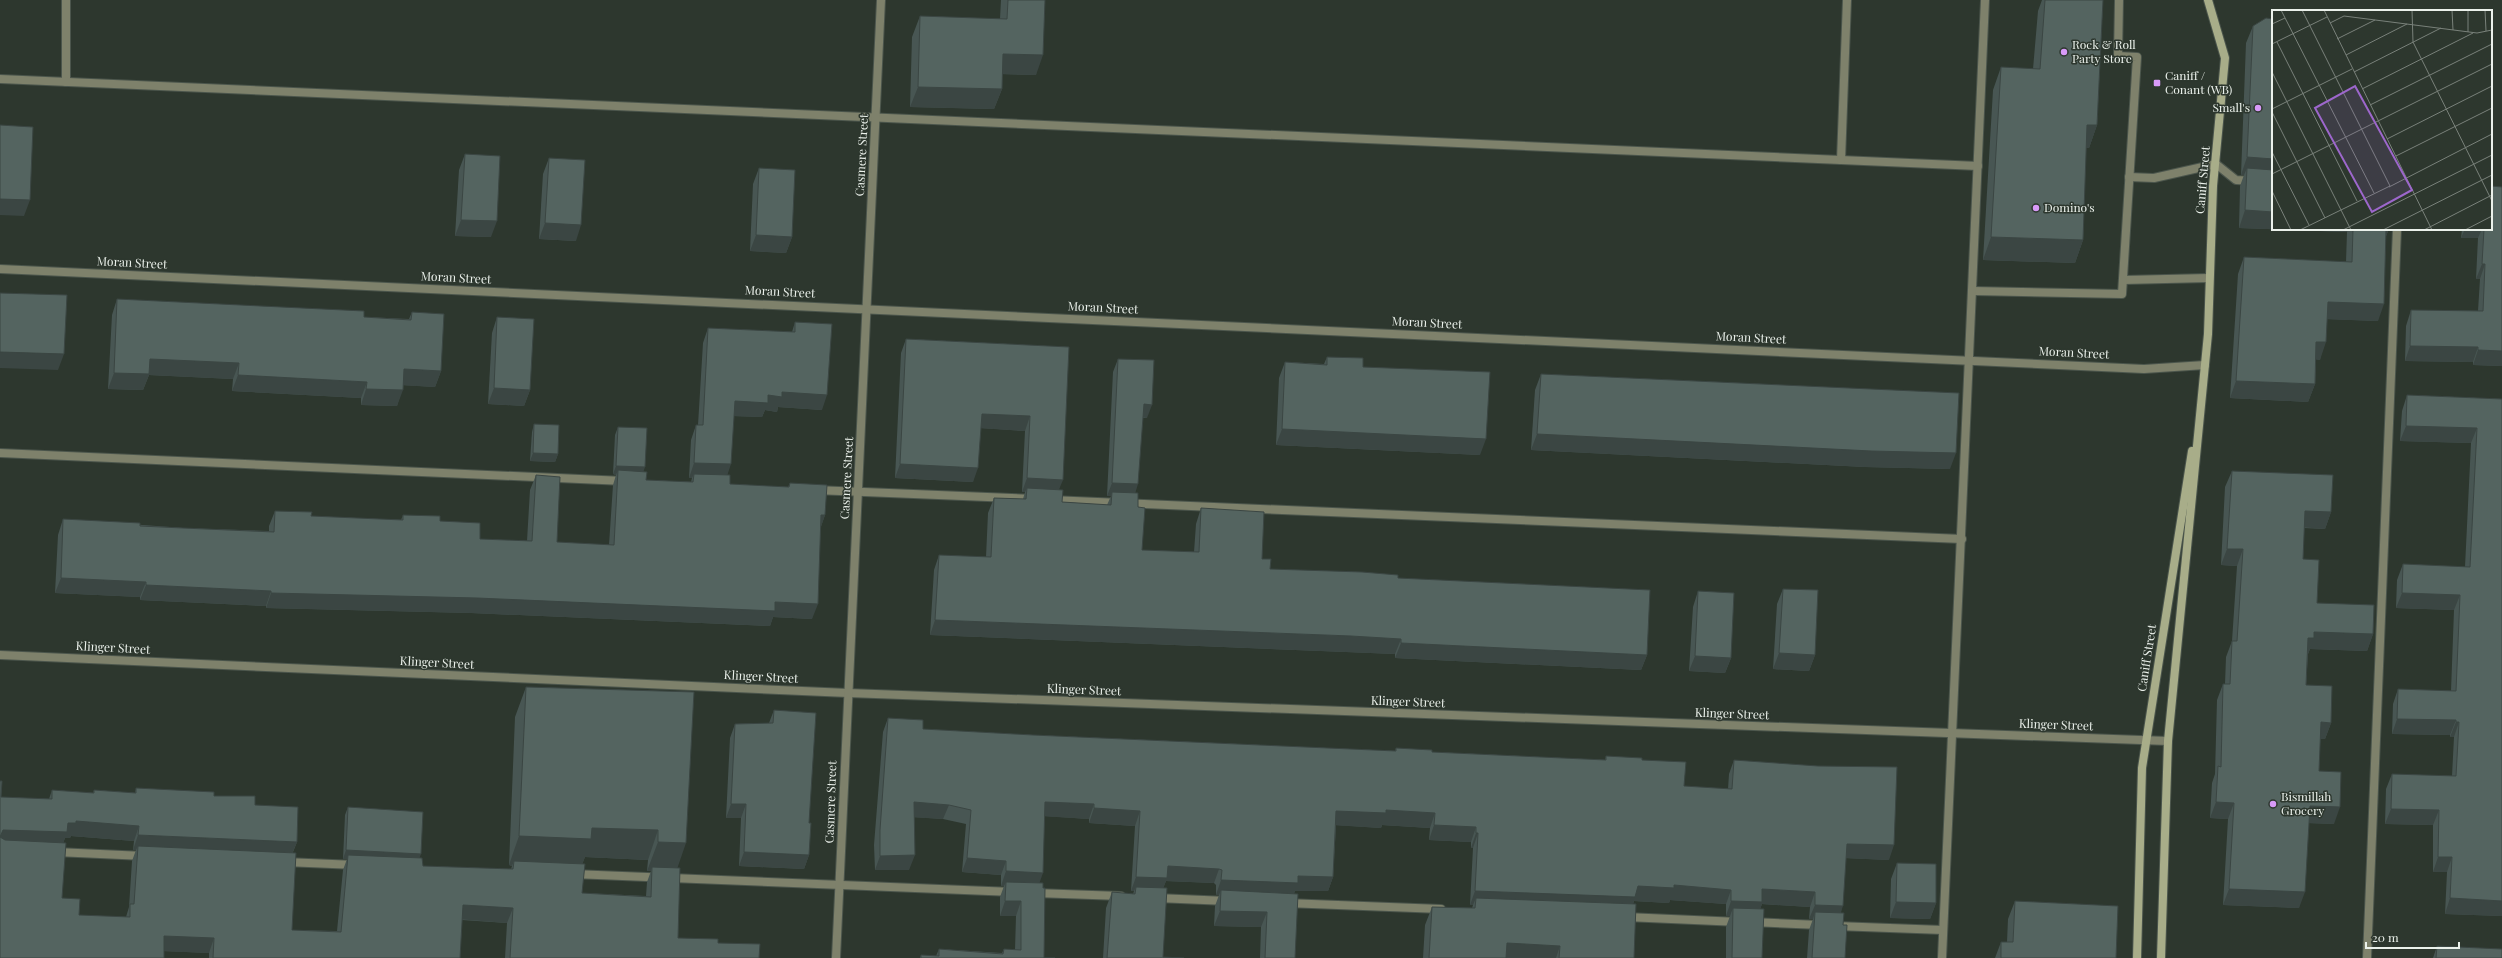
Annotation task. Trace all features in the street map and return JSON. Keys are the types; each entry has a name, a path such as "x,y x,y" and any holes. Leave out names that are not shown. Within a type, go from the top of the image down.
{"street":[{"path":"66,0 66,82"},
{"name":"Casmere Street","path":"836,958 881,0"},
{"path":"1841,160 1847,0"},
{"path":"1942,958 1985,0"},
{"path":"1973,291 2122,294 2137,57 2118,56 2119,0"},
{"name":"Caniff Street","path":"2161,958 2168,741 2209,327 2209,278 2213,186 2225,58 2208,0"},
{"path":"0,79 1978,166"},
{"path":"2129,177 2154,178 2216,164 2236,180 2272,182"},
{"path":"2367,958 2397,230"},
{"name":"Moran Street","path":"0,270 867,308 2144,369 2205,365"},
{"path":"2123,280 2209,278"},
{"name":"Caniff Street","path":"2137,958 2142,768 2205,365"},
{"path":"0,453 636,482"},
{"path":"803,490 1962,539"},
{"name":"Klinger Street","path":"0,655 848,693 2168,741"},
{"path":"48,852 150,856"},
{"path":"277,861 364,865"},
{"path":"562,873 1132,897"},
{"path":"1148,898 1235,901"},
{"path":"1275,903 1450,910"},
{"path":"1617,917 1943,930"}],"building":[{"path":"1008,0 1045,0 1043,55 1003,54 1002,89 918,87 920,16 1007,19"},
{"path":"2045,0 2103,0 2097,125 2087,125 2083,240 1991,237 2001,67 2040,69"},
{"name":"Small's","path":"2266,18 2272,19 2272,159 2247,157 2253,26"},
{"path":"0,125 33,127 30,200 0,199"},
{"path":"465,154 500,156 497,221 461,220"},
{"path":"549,158 585,160 581,225 545,223"},
{"path":"759,168 795,170 792,237 756,235"},
{"path":"2247,168 2272,170 2272,212 2245,210"},
{"path":"2492,186 2502,187 2502,351 2478,350 2478,347 2410,346 2411,310 2483,311 2485,264 2482,264 2484,230 2492,230"},
{"path":"2353,230 2386,230 2384,304 2328,302 2326,342 2316,342 2315,384 2236,381 2244,257 2352,262"},
{"path":"0,293 67,295 64,354 0,352"},
{"path":"117,299 364,311 364,317 411,320 412,312 444,314 441,371 404,369 403,390 366,389 367,382 238,375 239,363 150,359 149,374 114,373"},
{"path":"497,317 534,319 530,390 494,388"},
{"path":"795,322 832,324 827,395 782,392 782,397 768,395 768,403 735,401 731,464 694,463 696,425 703,425 708,328 795,332"},
{"path":"906,339 1069,347 1063,480 1027,478 1030,416 982,414 978,468 900,464"},
{"path":"1327,357 1363,358 1363,367 1490,372 1486,439 1282,429 1285,362 1327,365"},
{"path":"1118,359 1154,360 1152,405 1144,404 1138,484 1112,483"},
{"path":"1541,374 1959,393 1956,453 1871,451 1537,434"},
{"path":"2407,395 2502,399 2502,901 2450,898 2452,857 2438,857 2439,810 2391,809 2392,774 2456,776 2459,722 2456,722 2456,720 2397,719 2398,689 2456,691 2460,595 2402,593 2403,564 2470,567 2477,428 2406,426"},
{"path":"534,424 559,425 558,454 533,453"},
{"path":"618,427 647,428 645,467 616,466"},
{"path":"618,470 647,472 646,480 693,482 694,474 730,475 730,484 789,487 790,483 827,485 825,515 821,515 818,604 775,602 775,611 477,598 271,593 271,591 146,585 146,582 61,578 63,519 140,523 140,526 274,532 275,511 312,512 311,516 403,520 403,515 440,516 440,521 480,523 480,539 532,541 536,475 560,477 557,542 614,545"},
{"path":"2232,471 2333,475 2331,512 2305,511 2303,559 2319,560 2317,603 2374,605 2373,634 2314,632 2314,638 2308,638 2306,685 2332,686 2331,723 2321,722 2319,771 2341,772 2340,807 2310,806 2305,892 2229,889 2234,803 2216,802 2218,766 2221,767 2223,684 2230,684 2232,641 2237,641 2243,549 2227,549"},
{"path":"1027,488 1063,490 1062,502 1111,505 1112,492 1138,493 1138,507 1145,508 1142,550 1199,552 1201,508 1264,512 1262,559 1271,559 1270,569 1362,572 1398,575 1398,578 1650,590 1647,655 1401,643 1401,639 1351,636 935,620 939,555 991,557 994,498 1026,499"},
{"path":"1783,589 1818,590 1815,655 1779,653"},
{"path":"1698,591 1734,593 1731,658 1695,656"},
{"path":"526,687 694,692 686,843 658,842 658,830 592,828 591,839 519,836"},
{"path":"774,710 816,713 809,823 811,823 809,855 744,852 746,804 731,804 735,724 773,723"},
{"path":"888,718 923,720 923,729 1033,735 1396,751 1396,748 1432,750 1432,752 1606,760 1606,756 1642,758 1642,760 1686,762 1684,786 1732,789 1734,760 1818,766 1897,767 1894,845 1847,844 1843,906 1815,905 1815,892 1762,889 1762,902 1731,901 1731,890 1674,885 1674,888 1638,886 1635,897 1475,891 1478,833 1476,833 1476,827 1434,825 1435,813 1386,810 1386,813 1336,811 1333,877 1298,876 1298,883 1221,880 1222,870 1219,869 1168,866 1167,878 1136,877 1140,811 1094,808 1094,804 1045,802 1043,873 1006,871 1006,861 967,858 971,810 949,805 914,802 915,855 880,856 880,830"},
{"path":"0,781 2,781 1,797 52,799 52,790 94,793 94,790 136,793 136,788 214,792 214,796 255,796 255,805 298,807 297,842 138,835 139,826 76,821 76,823 68,823 67,832 3,830 0,837"},
{"path":"348,807 423,812 421,854 346,850"},
{"path":"0,837 5,840 66,843 62,898 80,899 79,915 130,917 130,904 134,904 138,846 296,853 292,930 341,932 348,855 422,858 423,866 513,869 514,861 585,864 582,893 651,897 652,867 680,868 678,938 718,939 718,943 760,944 759,958 510,958 513,908 463,905 460,958 213,958 214,938 164,936 164,958 0,958"},
{"path":"1897,863 1936,864 1936,903 1896,902"},
{"path":"1006,882 1043,883 1043,888 1045,888 1044,958 921,958 921,955 939,956 939,949 1003,954 1004,949 1021,950 1021,901 1005,901"},
{"path":"1136,887 1167,888 1163,957 1184,958 1107,958 1112,892 1135,894"},
{"path":"1221,890 1298,894 1295,958 1265,958 1267,912 1220,911"},
{"path":"1476,898 1636,904 1634,958 1559,958 1560,946 1507,943 1506,958 1429,958 1432,907 1475,908"},
{"path":"2015,901 2118,906 2116,958 2001,958 2001,942 2013,942"},
{"path":"1733,908 1764,909 1762,958 1732,958"},
{"path":"1815,912 1844,913 1843,925 1847,925 1845,958 1812,958"},
{"path":"2437,946 2502,949 2502,958 2436,958"}],"place":[{"name":"Rock & Roll Party Store","path":"2064,52"},
{"name":"Caniff / Conant (WB)","path":"2157,83"},
{"name":"Small's","path":"2258,108"},
{"name":"Domino's","path":"2036,208"},
{"name":"Bismillah Grocery","path":"2273,804"}]}
